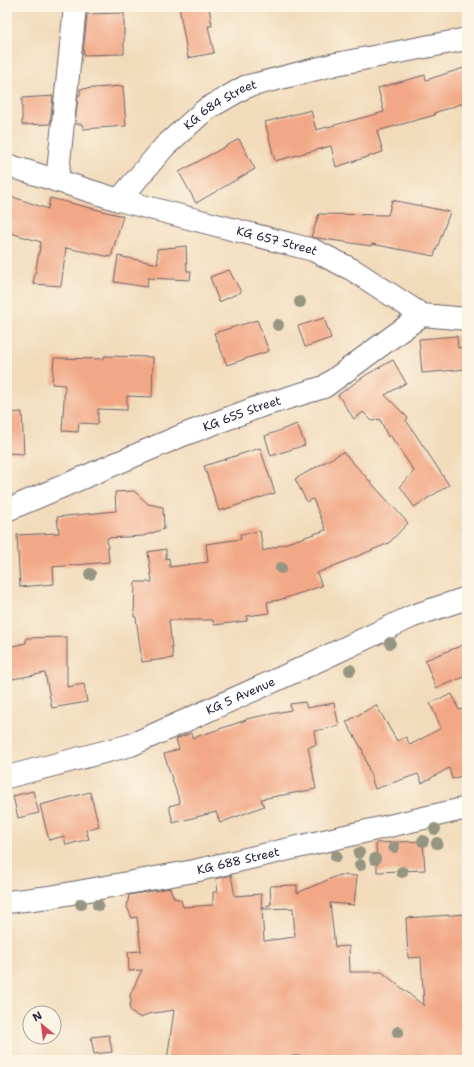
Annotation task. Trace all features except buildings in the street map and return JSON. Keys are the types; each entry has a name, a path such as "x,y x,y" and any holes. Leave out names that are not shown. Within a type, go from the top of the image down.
{"street":[{"path":"57,181 75,7"},
{"name":"KG 684 Street","path":"119,200 171,141 205,110 245,87 336,64 467,39"},
{"path":"7,165 119,200"},
{"name":"KG 657 Street","path":"119,200 313,250 353,270 422,315"},
{"path":"422,315 467,319"},
{"name":"KG 655 Street","path":"7,510 183,436 261,406 324,387 422,315"},
{"name":"KG 5 Avenue","path":"7,777 130,745 296,671 413,616 467,598"},
{"name":"KG 688 Street","path":"7,902 50,897 194,871 467,808"}]}
